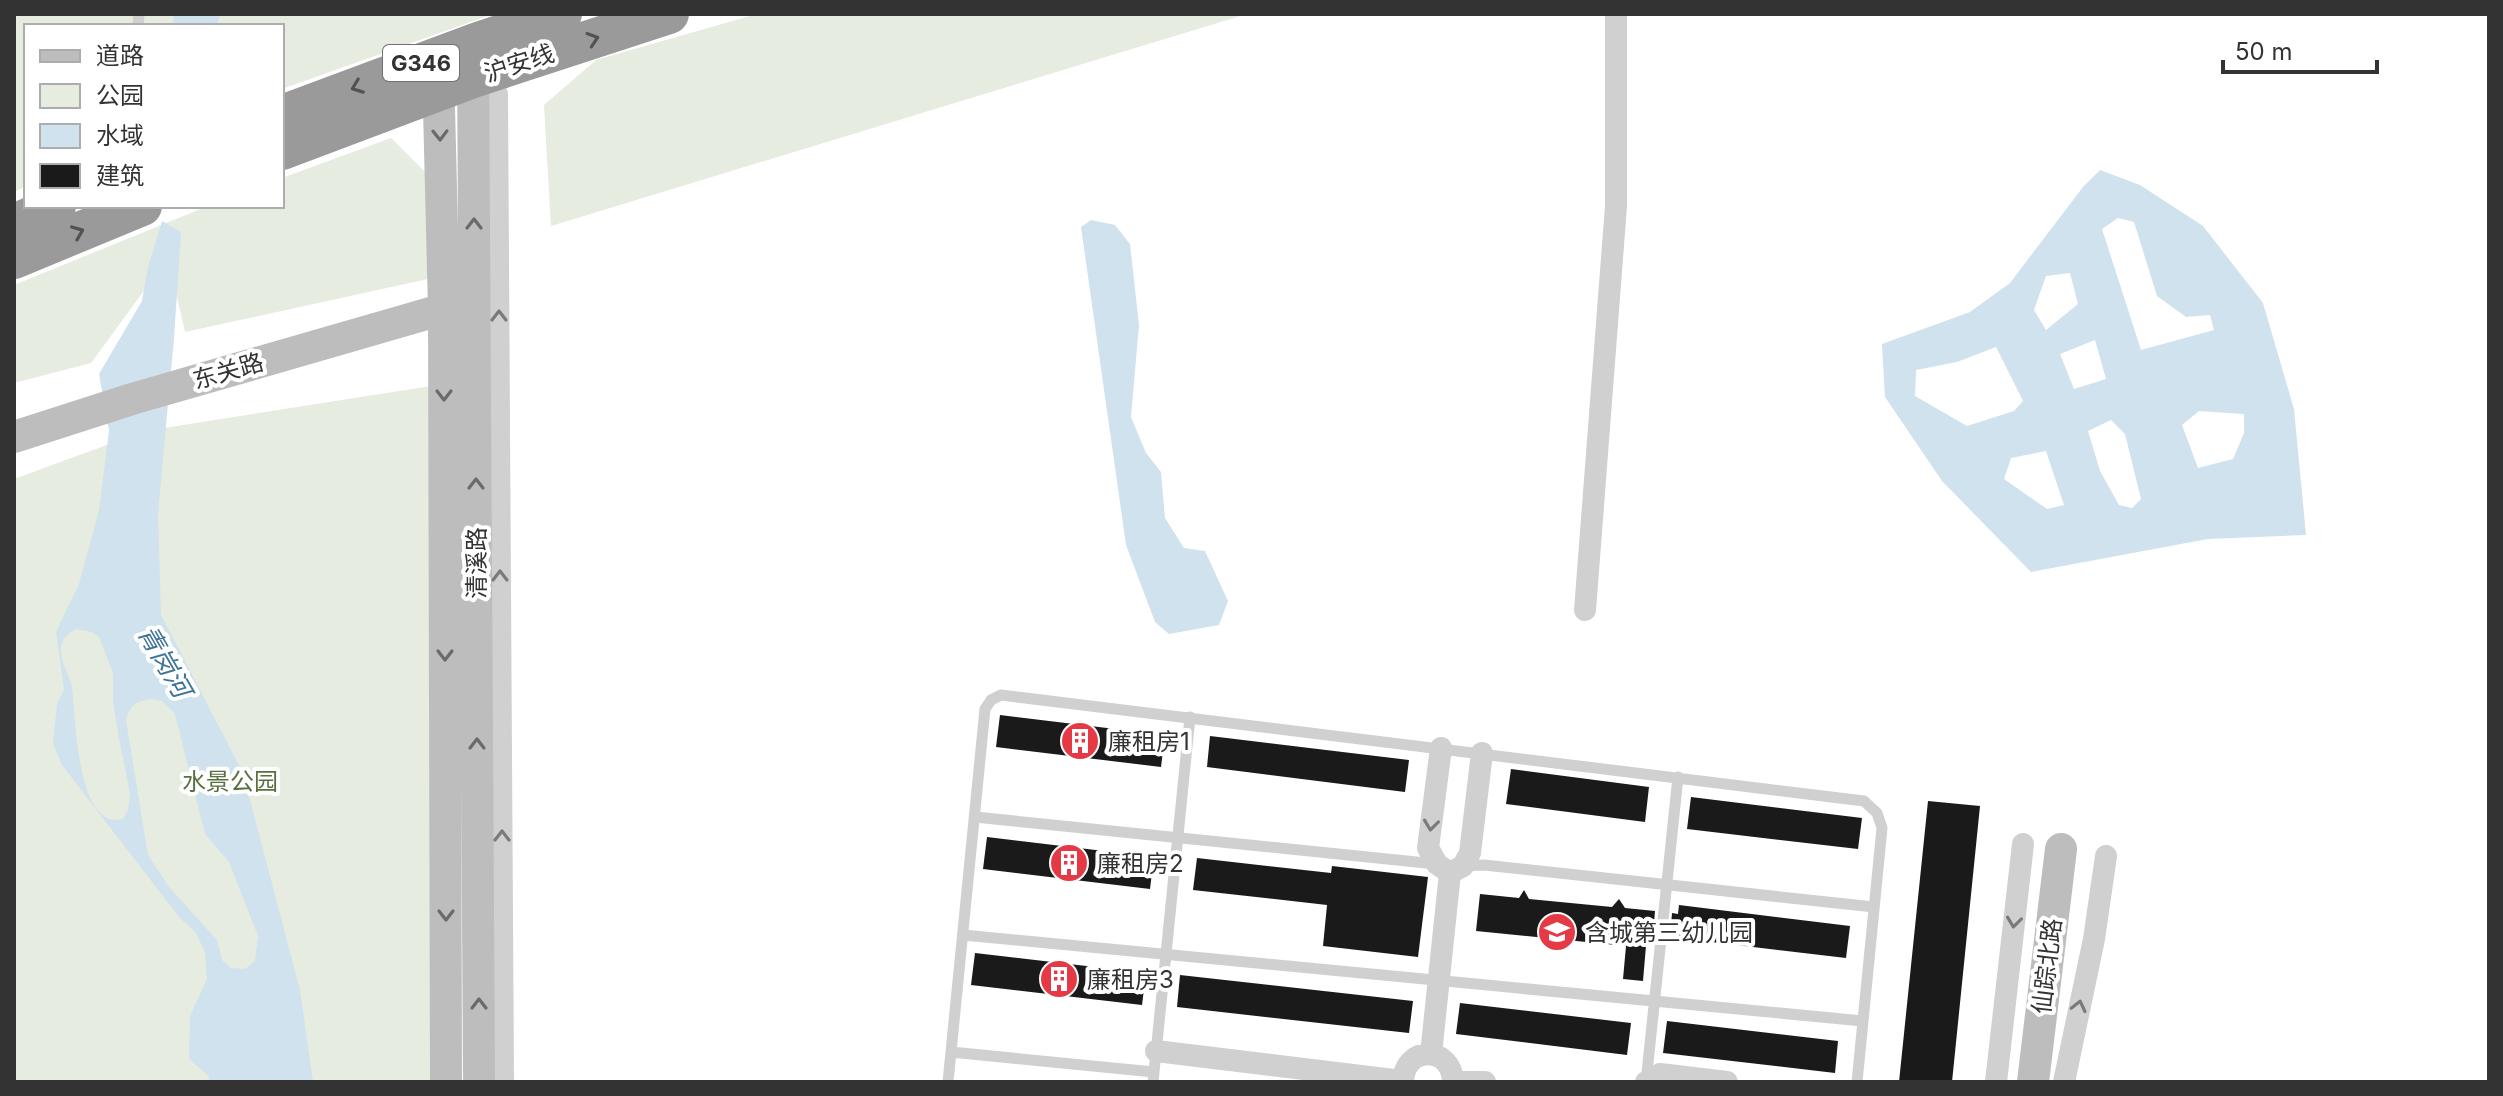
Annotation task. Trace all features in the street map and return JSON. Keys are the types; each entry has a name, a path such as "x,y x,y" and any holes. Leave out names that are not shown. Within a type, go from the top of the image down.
{"highway":[{"name":"沪安线","path":"284,149 464,73 562,14"},
{"name":"沪安线","path":"284,115 464,73 669,14"},
{"path":"14,224 51,208"},
{"path":"14,259 137,208"}],"main road":[{"name":"清溪路","path":"446,1082 444,309 464,73"},
{"name":"清溪路","path":"464,73 479,1082"},
{"name":"东关路","path":"14,437 132,399 444,309"},
{"name":"仙踪北路","path":"2033,1082 2061,849"}],"street":[{"path":"1585,610 1616,206 1616,14"},
{"path":"464,73 503,1082"},
{"path":"1441,748 1428,848 1450,868"},
{"path":"1431,1054 1450,868 1470,853 1482,753"},
{"path":"1996,1082 2023,844"},
{"path":"2064,1082 2094,939 2106,856"},
{"path":"1154,1068 1402,1081 1403,1072 1414,1058 1431,1054 1445,1061 1455,1082 1485,1082"},
{"path":"1646,1082 1660,1074 1727,1082"}],"lane":[{"path":"948,1082 985,709 991,700 1001,695 1864,801 1877,813 1882,828 1857,1082"},
{"path":"951,1052 1154,1068 1190,717"},
{"path":"1646,1082 1678,777"},
{"path":"975,817 1450,868 1484,865 1874,907"},
{"path":"963,935 1863,1021"}],"green space":[{"path":"14,14 493,14 284,88 284,24 24,24 24,187 14,192"},
{"path":"757,14 1247,14 551,226 544,105 596,60"},
{"path":"391,138 432,179 437,277 185,332 168,258 91,363 14,383 14,285 203,208 284,208 284,177"},
{"name":"水景公园","path":"444,384 446,1082 14,1082 14,479 145,431"}],"water":[{"path":"174,14 220,14 218,24 173,24"},
{"path":"2100,170 2140,185 2203,226 2263,303 2294,409 2306,535 2208,539 2031,572 1942,481 1885,397 1882,344 1970,312 2010,283 2083,187","holes":["2118,218 2134,222 2157,296 2186,317 2210,315 2214,330 2141,350 2102,229","2070,273 2078,304 2046,330 2034,310 2046,276","2095,340 2106,379 2074,389 2060,354","1996,347 2023,401 2014,411 1967,426 1915,396 1916,370 1957,362","2199,411 2244,414 2244,433 2233,459 2198,468 2182,425","2111,420 2125,434 2141,499 2132,508 2119,505 2100,471 2088,431","2046,451 2064,505 2047,509 2004,479 2011,458"]},
{"path":"1091,220 1115,225 1130,244 1139,325 1131,417 1146,453 1161,472 1165,518 1184,548 1205,551 1228,601 1219,625 1169,634 1155,622 1126,545 1081,227"},
{"name":"青岗河","path":"162,221 181,232 158,514 161,615 243,773 300,990 313,1082 210,1082 208,1075 189,1059 190,1016 207,979 205,952 196,933 179,917 62,765 53,744 57,704 64,689 56,632 79,584 99,510 109,431 99,374 142,301 148,267","holes":["76,629 92,632 99,637 113,673 113,701 130,793 128,810 123,819 107,818 96,808 81,768 72,688 61,652 65,638","152,699 162,701 175,714 205,834 229,862 258,936 255,961 245,969 231,968 222,960 217,940 169,887 148,855 126,720 134,705"]}],"building":[{"name":"廉租房1","path":"1000,715 1165,735 1161,767 996,747"},
{"path":"1210,736 1409,760 1405,792 1207,767"},
{"path":"1511,769 1649,787 1645,822 1506,804"},
{"path":"1691,797 1862,818 1858,849 1687,829"},
{"path":"1928,801 1980,806 1952,1082 1899,1082"},
{"name":"廉租房2","path":"987,837 1154,857 1150,889 983,869"},
{"path":"1197,858 1331,873 1332,866 1428,877 1418,957 1323,946 1327,905 1193,890"},
{"path":"1524,890 1529,899 1612,907 1619,899 1625,908 1655,911 1653,935 1647,934 1643,981 1623,979 1626,946 1476,931 1480,894 1519,898"},
{"path":"1679,905 1850,926 1846,958 1670,937 1672,913 1678,914"},
{"name":"廉租房3","path":"975,953 1146,973 1142,1005 971,985"},
{"path":"1180,975 1413,1001 1409,1033 1177,1007"},
{"path":"1460,1003 1631,1023 1627,1055 1456,1034"},
{"path":"1667,1021 1838,1041 1835,1073 1663,1053"}],"place":[{"name":"廉租房1","path":"1080,741"},
{"name":"廉租房2","path":"1069,863"},
{"name":"含城第三幼儿园","path":"1557,932"},
{"name":"廉租房3","path":"1059,979"}]}
